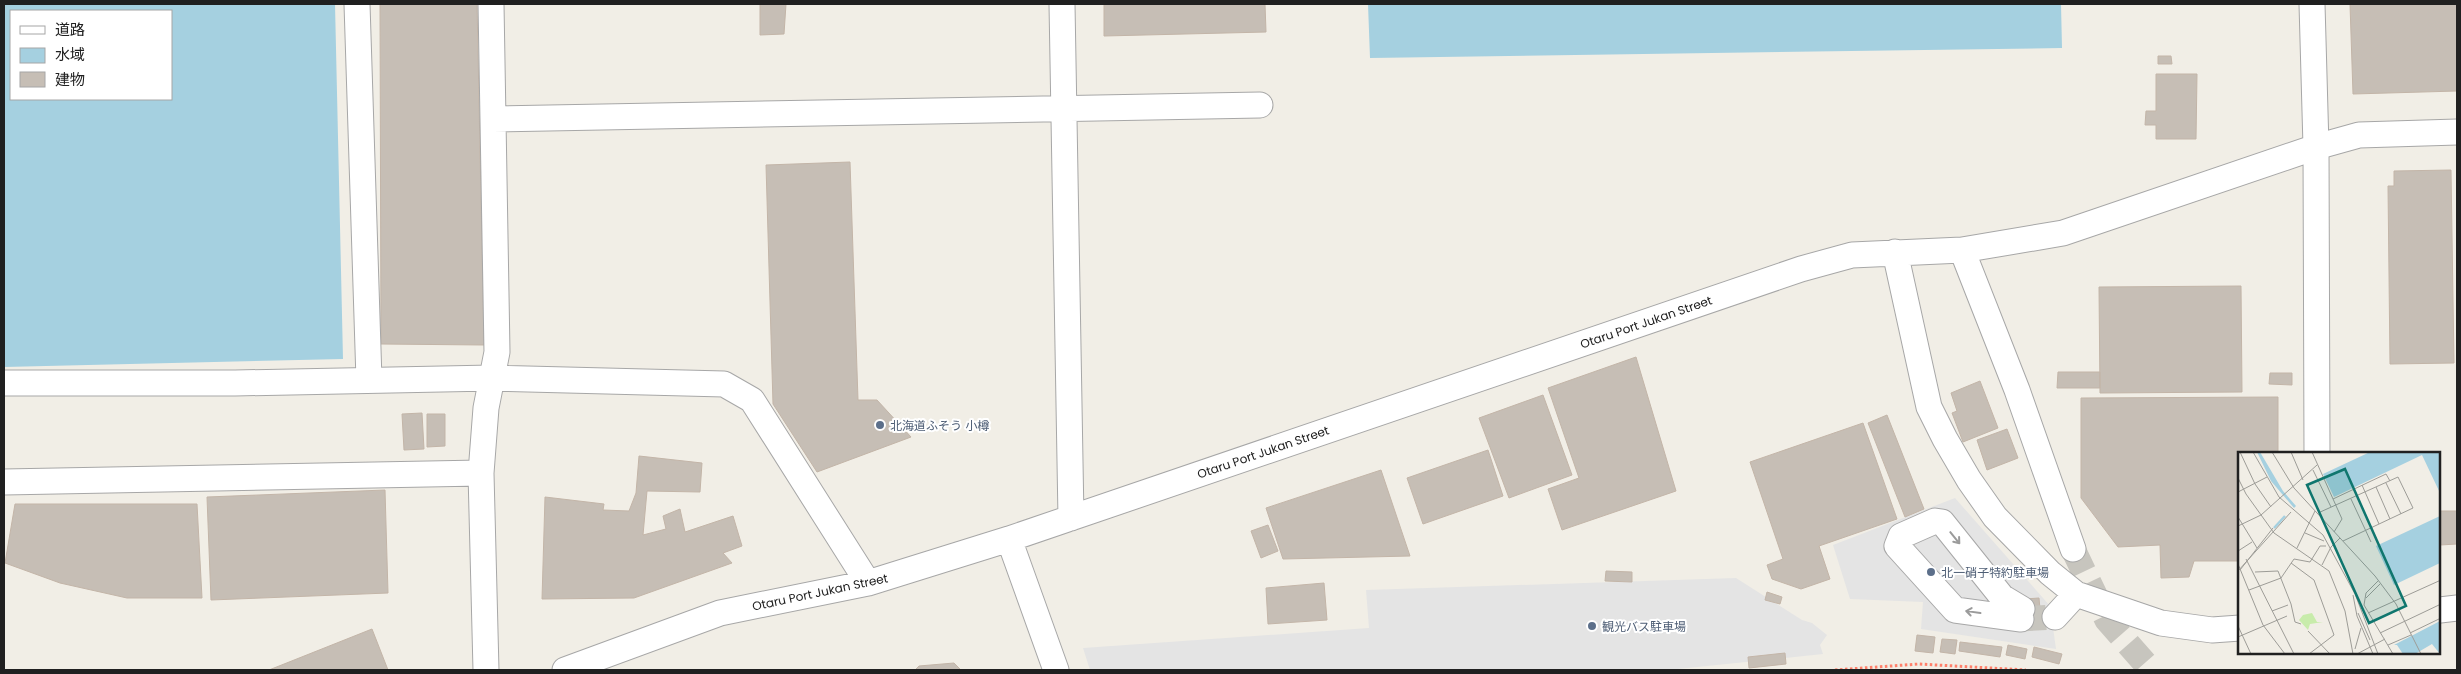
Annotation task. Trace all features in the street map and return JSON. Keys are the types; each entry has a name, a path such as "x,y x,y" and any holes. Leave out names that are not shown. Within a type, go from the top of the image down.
{"street":[{"path":"358,4 370,380"},
{"path":"486,670 481,473 486,408 497,352 491,4"},
{"path":"1062,4 1071,518"},
{"path":"2312,4 2316,147 2317,452"},
{"path":"493,119 1260,105"},
{"name":"Otaru Port Jukan Street","path":"565,670 720,613 868,583 1009,539 1801,269 1852,255 1962,250 2063,233 2316,147 2359,135 2457,132"},
{"path":"1962,250 2017,390 2073,549"},
{"path":"1894,252 1929,407 1969,480 1995,517 2072,591 2161,623 2212,630 2238,628"},
{"path":"4,383 492,378 724,384 752,400 868,583"},
{"path":"4,482 481,473"},
{"path":"1935,520 1942,522 2002,598 2022,614 1955,610 1897,546 1901,536 1935,520"},
{"path":"1009,539 1056,670"},
{"path":"2053,612 2072,591"},
{"path":"2441,610 2457,608"}],"path":[{"path":"1835,670 1919,664 2026,670"}],"shaded area":[{"name":"北一硝子特約駐車場","path":"1955,498 2050,606 2056,649 1921,629 1923,602 1850,599 1833,545"},
{"name":"観光バス駐車場","path":"1736,578 1802,620 1812,623 1827,635 1820,645 1823,654 1668,670 1090,670 1083,648 1369,628 1366,590"}],"water":[{"path":"4,4 335,4 343,359 4,367"},
{"path":"1368,4 2061,4 2062,48 1370,58"}],"building":[{"path":"380,4 477,4 484,345 381,344"},
{"path":"760,4 786,4 784,34 760,35"},
{"path":"1104,4 1265,4 1266,32 1104,36"},
{"path":"2350,4 2457,4 2457,91 2353,94"},
{"path":"2158,56 2171,56 2172,64 2158,64"},
{"path":"2156,74 2197,74 2196,139 2156,139 2156,125 2145,125 2146,111 2156,111"},
{"path":"850,162 858,400 877,400 911,437 817,472 773,404 766,165"},
{"path":"2451,170 2454,363 2390,364 2388,186 2394,186 2394,171"},
{"path":"2241,286 2242,392 2100,393 2099,287"},
{"path":"1636,357 1676,491 1562,530 1548,489 1579,478 1548,388"},
{"path":"2058,372 2100,372 2100,388 2057,388"},
{"path":"2270,373 2292,373 2292,385 2269,384"},
{"path":"1980,381 1998,428 1963,442 1952,413 1957,411 1951,393"},
{"path":"1543,395 1572,475 1509,498 1479,418"},
{"path":"2278,397 2278,452 2238,452 2238,561 2194,561 2189,577 2161,578 2160,545 2118,547 2081,498 2081,398"},
{"path":"422,413 424,449 404,450 402,414"},
{"path":"427,414 445,414 445,446 427,447"},
{"path":"1887,415 1924,509 1905,517 1868,423"},
{"path":"1863,423 1897,519 1819,546 1830,579 1801,589 1772,579 1767,565 1783,559 1750,462"},
{"path":"2007,429 2018,458 1987,470 1977,440"},
{"path":"1488,450 1503,496 1423,524 1407,478"},
{"path":"639,456 702,463 700,492 647,491 643,535 666,529 663,516 680,509 685,532 733,516 742,546 723,553 732,563 634,598 542,599 545,497 604,504 603,510 629,511 636,493"},
{"path":"1381,470 1410,556 1283,559 1266,508"},
{"path":"385,490 388,593 211,600 207,497"},
{"path":"15,504 197,504 202,598 127,598 60,583 5,563"},
{"path":"2441,511 2457,511 2457,544 2441,545"},
{"path":"1268,525 1278,551 1261,558 1251,531"},
{"path":"1606,571 1632,572 1632,582 1605,581"},
{"path":"1324,583 1327,620 1268,624 1266,588"},
{"path":"1767,592 1782,597 1780,604 1765,600"},
{"path":"2039,598 2040,609 2049,608 2050,625 2027,627 2025,599"},
{"path":"372,629 388,670 269,670"},
{"path":"1917,635 1935,637 1933,653 1915,651"},
{"path":"1942,639 1957,640 1955,654 1940,652"},
{"path":"1960,642 2002,647 2000,657 1959,651"},
{"path":"2008,645 2027,649 2025,659 2006,655"},
{"path":"2034,647 2062,654 2059,664 2032,657"},
{"path":"1785,653 1786,664 1749,668 1748,657"},
{"path":"954,663 961,670 915,670 919,666"}],"tunnel":[{"path":"2073,549 2107,620 2151,670"},
{"path":"2021,619 2055,617"}],"place":[{"name":"北海道ふそう 小樽","path":"880,425"},
{"name":"北一硝子特約駐車場","path":"1931,572"},
{"name":"観光バス駐車場","path":"1592,626"}]}
